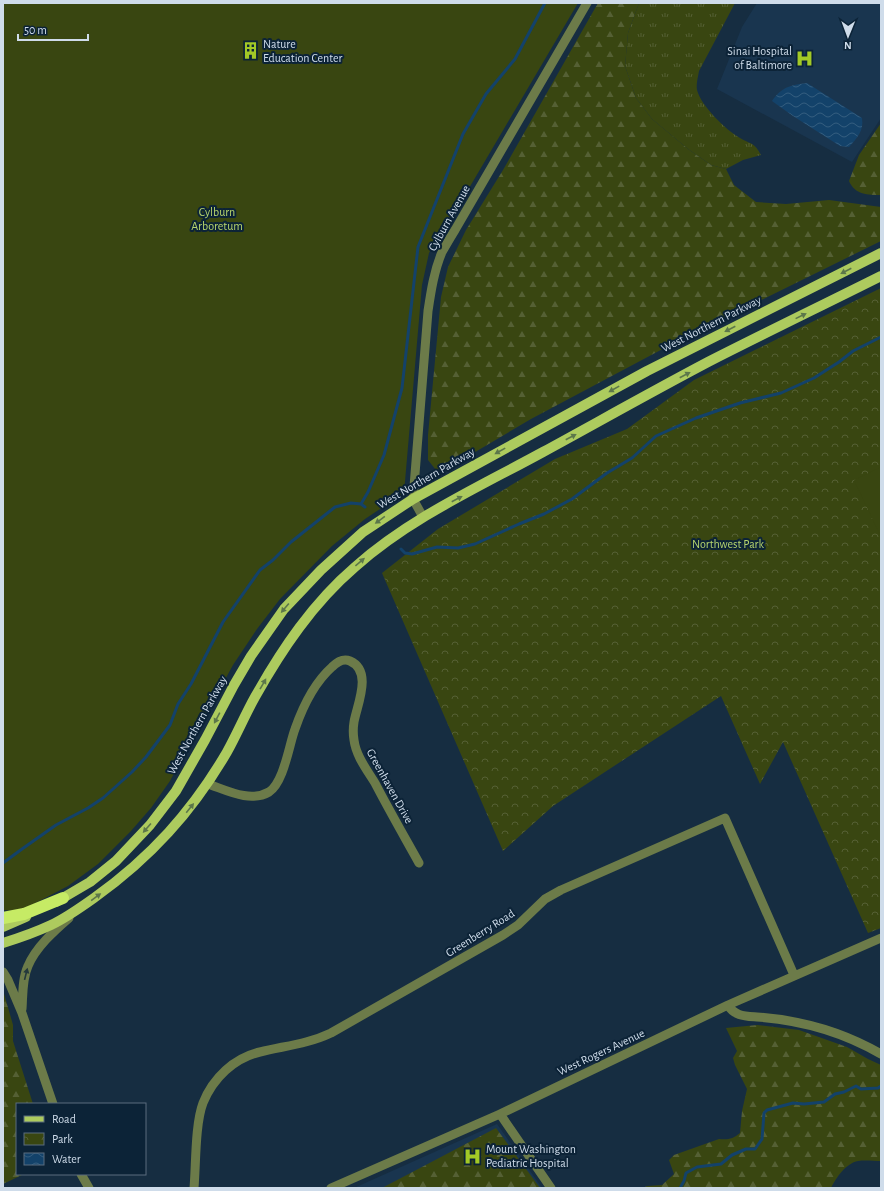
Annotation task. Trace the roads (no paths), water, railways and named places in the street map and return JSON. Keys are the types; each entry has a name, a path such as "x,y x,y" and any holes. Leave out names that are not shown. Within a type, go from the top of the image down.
{"highway":[{"path":"3,918 24,914 63,898"}],"main road":[{"name":"West Northern Parkway","path":"3,927 63,898 90,882 116,861 134,843 164,808 188,770 251,656 284,609 340,551 363,532 413,498 647,371 881,253"},
{"path":"3,943 51,925 84,906 112,886 179,822 208,784 228,750 255,697 302,623 317,604 353,568 376,549 422,517 706,363 881,276"}],"street":[{"name":"Cylburn Avenue","path":"422,517 413,498 428,311 436,269 442,252 454,230 587,3"},
{"name":"Greenhaven Drive","path":"208,784 242,795 252,796 269,792 280,779 295,728 305,704 317,683 336,663 343,660 350,661 356,665 363,678 363,686 354,722 353,733 358,753 419,863"},
{"name":"Greenberry Road","path":"194,1188 199,1122 203,1104 212,1086 223,1072 235,1062 259,1052 316,1040 331,1033 503,935 518,925 545,899 561,890 725,818 794,975"},
{"path":"22,1013 24,982 30,962 58,928 84,906"},
{"name":"West Rogers Avenue","path":"330,1188 500,1114 728,1005 881,938"},
{"path":"3,972 22,1013 53,1103"},
{"path":"728,1005 731,1011 738,1015 782,1019 803,1023 851,1039 881,1054"},
{"path":"500,1114 551,1188"},
{"path":"82,1175 89,1188"}],"water":[{"path":"807,83 862,118 861,131 849,147 840,146 772,101 783,90"}],"waterway":[{"path":"361,504 368,492 384,455 402,388 418,247 463,134 486,94 515,59 545,3"},
{"path":"401,549 405,553 412,554 437,547 458,548 475,544 544,514 572,499 607,473 632,458 656,436 696,418 740,403 781,393 814,378 853,351 881,337"},
{"path":"3,863 56,825 103,798 146,757 170,725 178,704 191,684 223,622 260,570 273,560 291,542 335,507 351,503 361,504 365,507"},
{"path":"680,1188 686,1173 697,1167 721,1164 732,1155 746,1149 755,1149 762,1139 764,1113 767,1110 793,1103 804,1104 824,1102 835,1094 844,1092 856,1086 861,1089 878,1088 881,1086"}],"place":[{"name":"Nature Education Center","path":"250,51"},
{"name":"Sinai Hospital of Baltimore","path":"805,58"},
{"name":"Mount Washington Pediatric Hospital","path":"473,1156"}],"park label":[{"name":"Cylburn Arboretum","path":"217,219"},
{"name":"Northwest Park","path":"728,544"}]}
